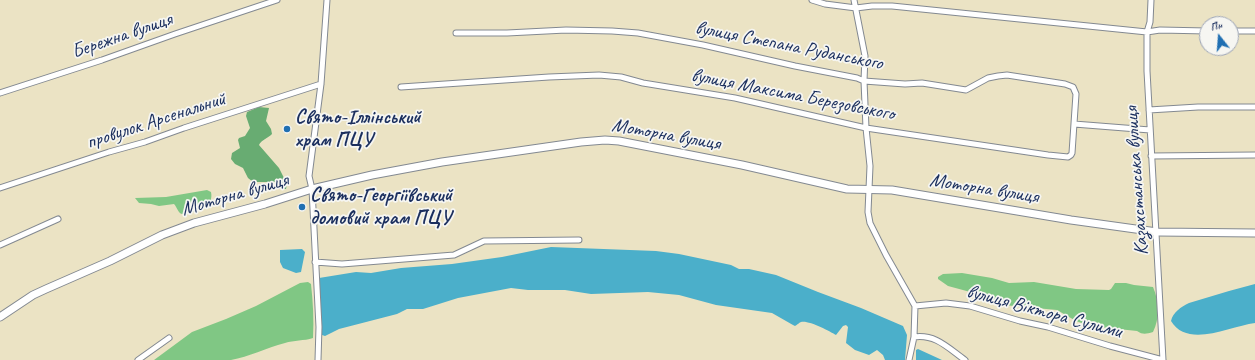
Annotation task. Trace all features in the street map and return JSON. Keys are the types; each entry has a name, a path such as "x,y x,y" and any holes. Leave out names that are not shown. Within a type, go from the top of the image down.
{"street":[{"name":"Бережна вулиця","path":"0,93 277,0"},
{"path":"318,360 319,327 312,189 309,176 321,84 327,0"},
{"path":"812,0 825,4 856,8 892,6 1147,32 1160,30 1199,31"},
{"path":"854,0 864,48 866,128 870,166 868,190 870,223 915,306 914,337 909,360"},
{"name":"Казахстанська вулиця","path":"1151,0 1150,22 1147,32 1147,71 1163,360"},
{"name":"вулиця Степана Руданського","path":"456,33 507,33 566,30 638,33 704,45 864,81 905,84 922,83 966,90 993,76 1007,76 1065,84 1073,87 1076,94 1074,124"},
{"path":"1239,31 1255,31"},
{"name":"вулиця Максима Березовського","path":"401,86 549,77 599,75 621,76 643,83 735,98 866,128 1068,157 1071,156 1072,153 1074,124"},
{"name":"провулок Арсенальний","path":"0,188 321,84"},
{"path":"1149,110 1255,107"},
{"path":"1074,124 1150,130"},
{"name":"Моторна вулиця","path":"0,317 33,295 177,229 312,189 372,175 442,162 581,142 605,140 663,148 847,189 892,190 1071,220 1157,232 1255,233"},
{"path":"1151,156 1255,155"},
{"path":"0,245 58,219"},
{"path":"315,262 342,264 454,255 484,241 579,240"},
{"name":"вулиця Віктора Сулими","path":"915,306 946,303 970,306 1163,360"},
{"path":"914,337 927,336 939,341 964,360"},
{"path":"138,360 169,338"}],"green space":[{"path":"259,107 269,108 266,121 272,134 259,145 279,168 287,184 286,189 280,189 276,182 253,182 248,178 243,168 235,164 231,159 232,153 240,148 239,138 245,136 250,128 246,116 247,112"},
{"path":"207,190 211,192 211,197 210,201 205,207 197,211 183,214 179,212 174,204 159,206 139,203 135,198 166,197"},
{"path":"962,273 992,278 1009,283 1034,282 1076,289 1109,290 1115,283 1153,287 1158,310 1157,321 1153,332 1145,334 1137,331 1090,326 1076,321 1057,310 1003,305 974,293 948,286 938,279 938,277 943,274"},
{"path":"308,282 311,284 312,291 313,338 288,342 231,360 154,360 192,332 256,306 300,283"}],"water":[{"path":"551,247 656,251 679,254 731,265 739,269 749,269 776,275 903,326 907,335 905,360 885,360 883,355 877,350 869,355 855,350 846,343 848,327 846,325 843,326 836,335 819,326 805,322 801,322 795,326 772,313 716,305 679,295 648,292 591,294 565,290 528,290 511,288 458,298 423,309 407,309 397,314 339,329 325,336 322,335 319,278 356,272 371,273 401,268 452,264 502,257"},
{"path":"302,249 305,252 301,272 296,273 283,268 280,262 280,250"},
{"path":"1255,284 1255,323 1210,334 1198,335 1188,334 1178,329 1171,321 1175,312 1189,303"},
{"path":"918,349 942,360 916,360 916,350"}],"place":[{"name":"Свято-Іллінський храм ПЦУ","path":"287,129"},
{"name":"Свято-Георгіївський домовий храм ПЦУ","path":"302,207"}]}
